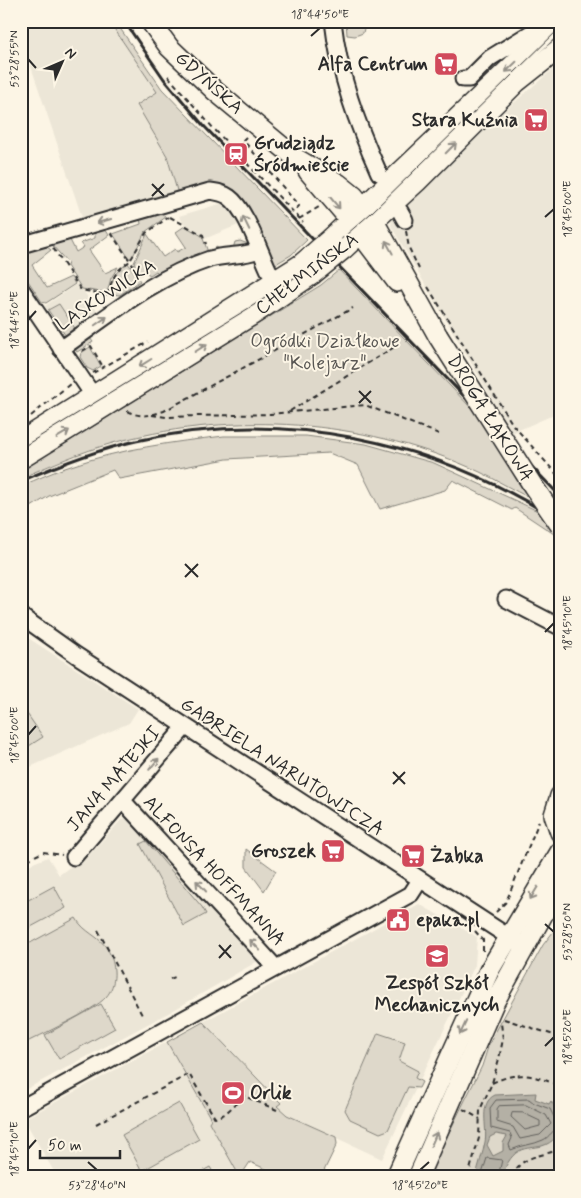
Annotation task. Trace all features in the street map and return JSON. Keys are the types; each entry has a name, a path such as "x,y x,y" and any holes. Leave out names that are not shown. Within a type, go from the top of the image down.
{"main road":[{"name":"GDYŃSKA","path":"150,21 192,71 297,159 362,221"},
{"name":"CHEŁMIŃSKA","path":"362,221 383,180 558,21"},
{"name":"CHEŁMIŃSKA","path":"21,441 104,402 307,270 517,82 560,48"},
{"name":"GDYŃSKA","path":"297,159 339,184 362,221"},
{"path":"339,184 363,193 383,180"},
{"name":"DROGA ŁĄKOWA","path":"362,221 560,525"},
{"name":"CHEŁMIŃSKA","path":"21,459 278,281 307,270"},
{"path":"560,796 554,810 560,832"},
{"path":"396,1177 489,971 560,852"},
{"path":"418,1177 467,1062 523,947 559,886"}],"street":[{"path":"333,21 346,88 365,141 383,180"},
{"path":"463,79 469,79 490,58 550,21"},
{"path":"21,244 210,191 229,197 239,208 270,273 278,281"},
{"name":"LASKOWICKA","path":"61,349 148,289 209,259 225,255 242,256 258,250"},
{"path":"21,289 61,349 104,402"},
{"path":"506,599 560,627"},
{"name":"GABRIELA NARUTOWICZA","path":"21,616 185,727 523,947"},
{"name":"JANA MATEJKI","path":"74,857 185,727"},
{"name":"ALFONSA HOFFMANNA","path":"123,801 276,968"},
{"path":"21,1108 411,894 420,880"}],"path":[{"path":"168,76 214,129 303,222"},
{"path":"246,137 242,140 299,206 293,212"},
{"path":"299,219 322,206"},
{"path":"163,212 203,235 206,244"},
{"path":"402,215 409,248 421,275"},
{"path":"108,294 112,278 118,269 130,261 146,233 169,217"},
{"path":"108,231 112,234 148,289"},
{"path":"112,234 116,232"},
{"path":"49,242 81,290 132,300"},
{"path":"426,283 513,425 560,478"},
{"path":"152,415 164,411 353,308"},
{"path":"77,354 91,346 103,367"},
{"path":"288,412 396,346"},
{"path":"104,402 138,416 196,416 288,412 365,405 439,434"},
{"path":"492,913 501,909 506,902 541,818"},
{"path":"21,847 27,860"},
{"path":"21,862 43,852 74,857"},
{"path":"98,930 142,1014"},
{"path":"474,930 482,940 482,955"},
{"path":"107,947 112,944"},
{"path":"170,979 175,977"},
{"path":"497,1017 560,1037"},
{"path":"468,1177 479,1138 483,1100 492,1083 502,1039 502,1026"},
{"path":"96,1124 189,1074 215,1118 225,1114 244,1096 277,1110"},
{"path":"492,1083 505,1077 524,1074 560,1086"},
{"path":"459,1107 480,1119"},
{"path":"512,1177 516,1168 523,1161 560,1149"},
{"path":"21,1163 22,1177"}],"shaded area":[{"path":"21,21 109,21 157,92 138,105 167,156 178,194 83,220 21,37"},
{"path":"560,63 560,412 512,433 391,226 392,218 479,133"},
{"path":"226,202 238,225 197,242 179,216"},
{"path":"78,283 106,324 73,345 45,306"},
{"path":"25,636 138,709 129,723 21,771 21,639"},
{"path":"128,818 258,961 172,1011 21,1092 21,868 48,857 59,875 78,861 81,864 122,819"},
{"path":"419,904 477,937 475,965 382,1159 287,1115 277,1106 281,1102 203,1022"},
{"path":"167,1042 211,1119 209,1122 240,1177 57,1177 24,1119"}],"green space":[{"path":"109,21 115,21 162,89 307,240 291,255 274,265 240,196 233,190 218,185 211,185 178,194 167,156 137,105 157,92"},
{"path":"346,21 365,24 363,33 355,36 347,35"},
{"path":"158,213 166,217 145,232 132,258 129,258 113,234 141,224 140,218"},
{"path":"185,226 202,236 208,252 217,247 218,251 233,249 235,242 240,241 251,245 251,247 160,275 156,271 150,275 145,272 141,275 134,263 147,234 163,257 175,249 177,252 186,247 176,232"},
{"path":"105,229 109,235 89,250 105,273 118,267 111,278 107,293 82,289 67,266 68,263 52,245 70,240 76,252 84,247 81,243 95,238 95,231"},
{"path":"46,246 51,250 32,265 47,288 71,277 75,284 46,303 42,302 21,270 21,253"},
{"path":"128,263 140,281 120,295 109,294 111,287 114,291 120,287 115,280 112,282 114,276"},
{"name":"Ogródki Działkowe \"Kolejarz\"","path":"339,270 474,411 530,498 480,472 439,455 396,442 353,432 309,426 264,424 220,425 132,438 75,455 21,478 21,471 321,285"},
{"path":"59,304 76,330 68,339 48,310"},
{"path":"90,338 93,342 77,352 72,345 79,340"},
{"path":"90,347 101,366 93,371 87,368 80,357 81,353"},
{"path":"224,436 306,436 366,444 434,463 540,512 557,536 515,508 512,510 453,480 445,490 380,509 358,465 329,453 227,459 119,479 113,470 49,496 21,513 21,486 58,470 127,451"},
{"path":"21,705 43,737 21,751"},
{"path":"146,841 206,914 184,926 140,844"},
{"path":"246,849 276,871 264,891 246,867"},
{"path":"54,886 66,908 29,928 21,915 21,904"},
{"path":"76,918 83,927 104,945 111,956 114,968 114,981 110,992 100,1003 90,1009 21,1045 21,948"},
{"path":"560,923 560,1177 427,1177 482,1066 489,1044 543,945"},
{"path":"101,1004 115,1028 59,1059 45,1035"},
{"name":"Orlik","path":"203,1022 281,1103 277,1106 287,1115 336,1137 337,1144 321,1177 284,1177 250,1162 240,1177 209,1122 211,1119 167,1042"},
{"path":"378,1033 405,1042 399,1061 418,1071 415,1078 422,1082 419,1088 408,1087 388,1130 380,1133 350,1119 345,1110"},
{"path":"179,1103 199,1139 142,1171 122,1135"},
{"path":"210,1167 216,1177 192,1177"}],"water":[{"path":"536,1093 535,1099 549,1104 551,1101 559,1120 558,1133 549,1143 516,1153 508,1162 502,1177 476,1177 486,1136 485,1109 490,1099 495,1095","holes":["496,1134 507,1136 503,1143 503,1151 493,1156 487,1145 490,1137"]}],"tram line":[{"path":"21,448 262,300 307,269 370,214 560,28"}],"railway":[{"path":"124,21 164,79 203,125 560,496"},
{"path":"21,481 77,458 136,441 191,432 247,428 302,430 356,438 409,451 461,470 512,493 560,522"}],"place":[{"name":"Alfa Centrum","path":"446,64"},
{"name":"Stara Kuźnia","path":"536,120"},
{"name":"Grudziądz Śródmieście","path":"236,154"},
{"name":"Groszek","path":"333,851"},
{"name":"Żabka","path":"413,856"},
{"name":"epaka.pl","path":"398,920"},
{"name":"Zespół Szkół Mechanicznych","path":"437,956"},
{"name":"Orlik","path":"233,1093"}]}
